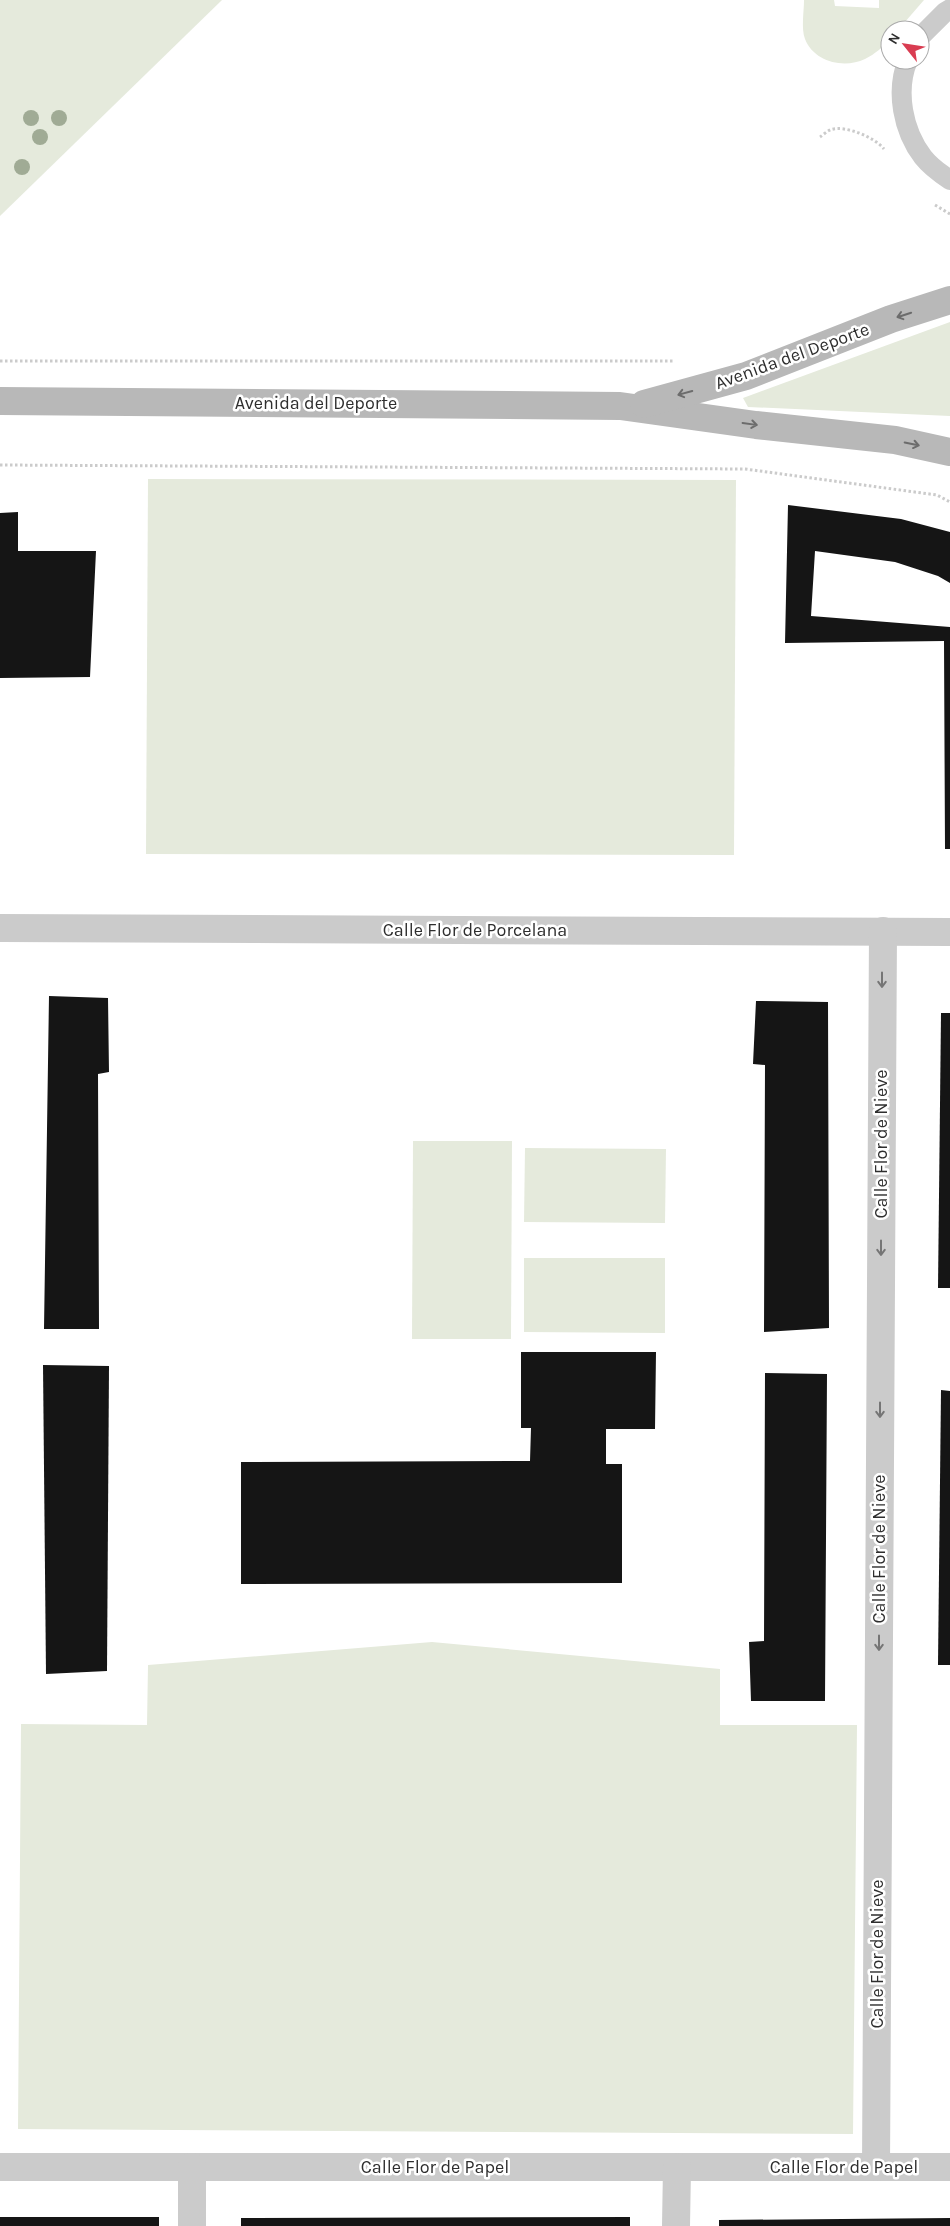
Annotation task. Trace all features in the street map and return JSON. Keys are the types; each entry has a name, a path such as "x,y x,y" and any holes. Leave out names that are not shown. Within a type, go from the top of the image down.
{"street":[{"name":"Avenida del Deporte","path":"633,407 746,376 891,319 950,300"},
{"name":"Avenida del Deporte","path":"0,401 633,407 756,425 895,440 950,452"},
{"name":"Calle Flor de Porcelana","path":"0,928 950,932"},
{"name":"Calle Flor de Nieve","path":"876,2167 883,932"},
{"name":"Calle Flor de Papel","path":"0,2167 950,2167"},
{"path":"192,2167 192,2226"},
{"path":"676,2226 677,2167"}],"lane":[{"path":"930,26 939,17 950,10"},
{"path":"906,70 901,94 907,128 924,158 950,180"}],"path":[{"path":"820,137 831,129 861,133 882,146 888,153"},
{"path":"933,204 950,214"},
{"path":"0,361 681,360"},
{"path":"0,465 745,469 937,494 950,502"}],"shaded area":[{"path":"0,0 222,0 0,216"},
{"path":"804,0 834,0 835,6 879,8 879,0 924,0 907,20 880,20 880,49 857,62 839,63 822,58 815,53 805,39 803,20"},
{"path":"950,322 950,416 748,407 743,398"},
{"path":"148,479 736,480 734,855 146,854"},
{"path":"413,1141 512,1141 511,1339 412,1339"},
{"path":"525,1148 666,1149 665,1223 524,1222"},
{"path":"524,1258 665,1258 665,1333 524,1332"},
{"path":"432,1642 720,1669 720,1725 857,1725 853,2134 18,2129 21,1724 147,1725 148,1665"}],"building":[{"path":"788,505 901,519 950,532 950,583 938,576 895,562 815,551 811,616 950,627 950,849 945,849 944,641 785,643"},
{"path":"18,512 18,551 96,551 90,677 0,678 0,513"},
{"path":"49,996 108,998 109,1072 98,1074 99,1329 44,1329"},
{"path":"756,1001 828,1002 829,1328 764,1332 765,1065 753,1064"},
{"path":"941,1013 950,1013 950,1288 938,1288"},
{"path":"521,1352 656,1352 655,1429 606,1429 606,1464 622,1464 622,1583 241,1584 241,1462 530,1461 531,1428 521,1428"},
{"path":"43,1365 109,1366 107,1671 46,1674"},
{"path":"765,1373 827,1374 825,1701 751,1701 749,1642 764,1641"},
{"path":"941,1390 950,1391 950,1665 938,1665"},
{"path":"0,2217 159,2217 159,2226 0,2226"},
{"path":"630,2217 630,2226 241,2226 241,2218"},
{"path":"950,2218 950,2226 719,2226 719,2220"}]}
